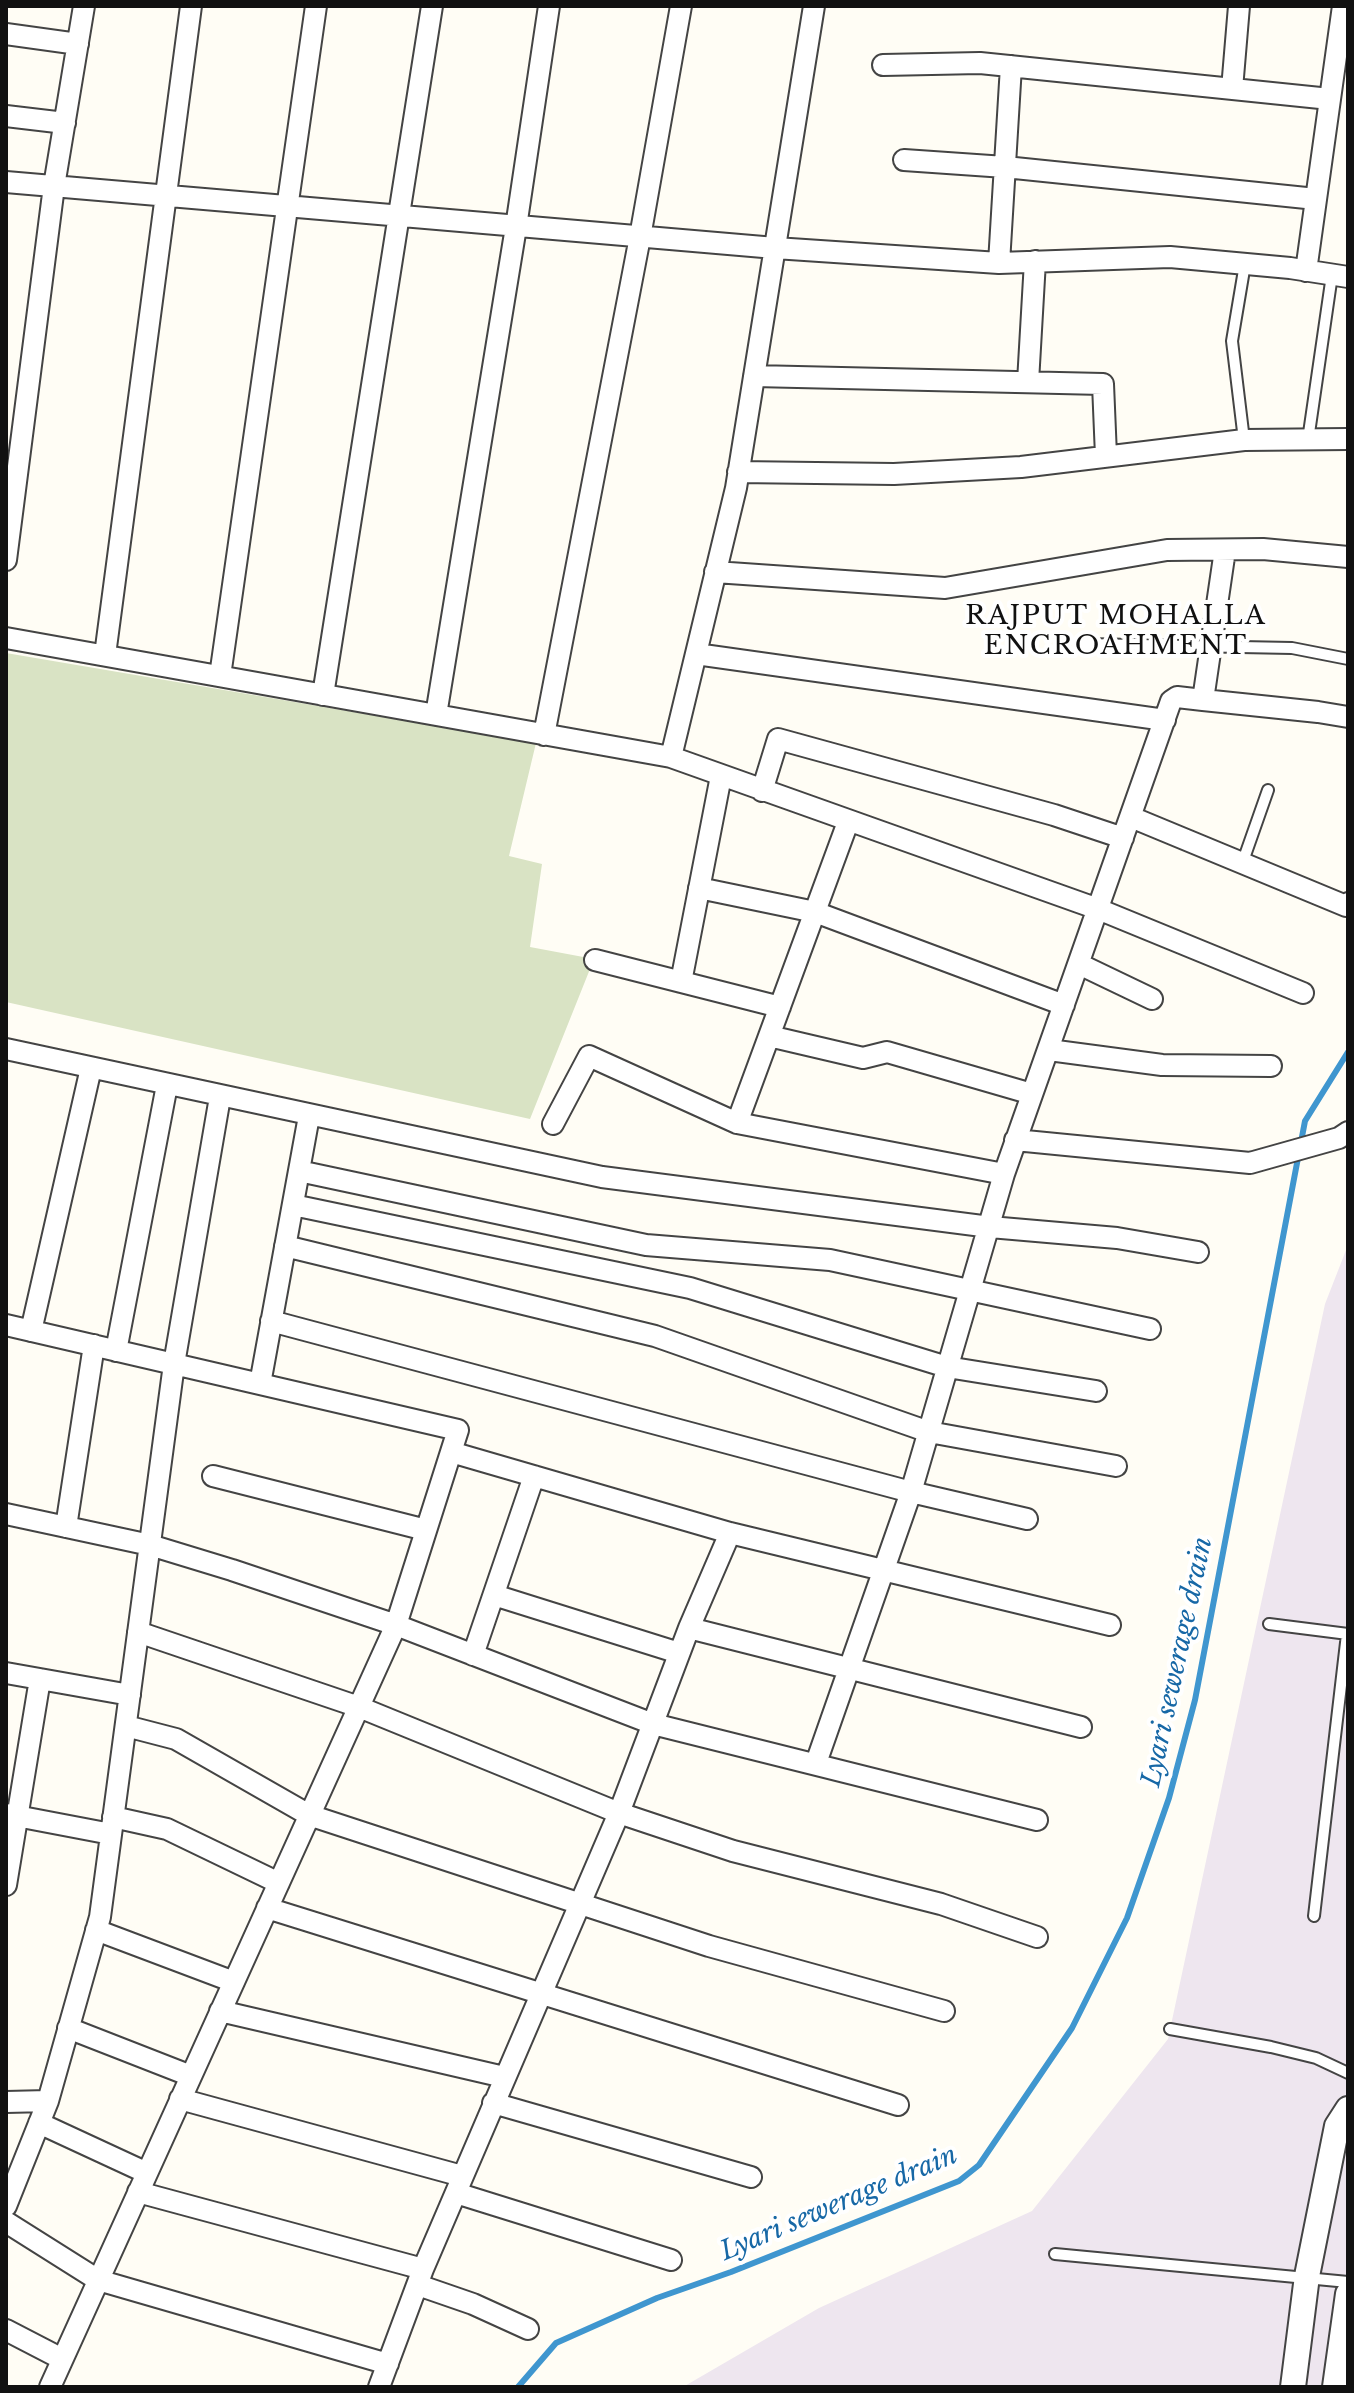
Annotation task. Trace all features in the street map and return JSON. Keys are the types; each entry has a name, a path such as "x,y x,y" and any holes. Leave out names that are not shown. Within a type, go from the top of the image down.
{"street":[{"path":"6,560 54,186 84,6"},
{"path":"105,655 191,6"},
{"path":"220,676 316,6"},
{"path":"323,695 432,6"},
{"path":"436,715 549,6"},
{"path":"544,735 681,6"},
{"path":"671,757 738,472 814,6"},
{"path":"1232,89 1239,6"},
{"path":"1306,271 1343,6"},
{"path":"6,34 78,44"},
{"path":"883,65 980,63 1330,99"},
{"path":"999,263 1011,66"},
{"path":"6,116 65,123"},
{"path":"904,160 1005,167 1316,199"},
{"path":"6,182 775,248 999,263 1170,257 1340,276"},
{"path":"1028,382 1035,261"},
{"path":"754,376 1103,384 1106,456"},
{"path":"738,472 894,474 1021,467 1244,440 1348,439"},
{"path":"715,572 945,588 1167,550 1263,549 1348,557"},
{"path":"1203,700 1225,550"},
{"path":"6,638 671,757 1098,909 1303,993"},
{"path":"696,654 1165,720"},
{"path":"816,1763 911,1492 1015,1140 1174,698 1348,717"},
{"path":"762,791 778,739 1054,815 1123,838"},
{"path":"681,982 721,776"},
{"path":"1131,817 1346,906 1348,903"},
{"path":"737,1123 848,822"},
{"path":"699,888 815,912 1064,1005"},
{"path":"595,960 780,1007"},
{"path":"1079,964 1152,999"},
{"path":"769,1036 863,1058 887,1052 1032,1094"},
{"path":"6,1049 602,1177 990,1227 1117,1238 1198,1252"},
{"path":"1049,1050 1162,1065 1271,1066"},
{"path":"553,1124 589,1056 737,1123 1004,1174"},
{"path":"31,1331 91,1068"},
{"path":"116,1351 167,1085"},
{"path":"6,2206 48,2101 96,1930 174,1364 220,1097"},
{"path":"260,1384 309,1116"},
{"path":"1015,1140 1250,1163 1344,1135"},
{"path":"299,1171 646,1245 830,1260 1150,1329"},
{"path":"293,1205 690,1288 947,1367 1096,1391"},
{"path":"285,1246 655,1336 929,1432 1116,1466"},
{"path":"271,1321 911,1492 1027,1519"},
{"path":"6,1325 458,1430 396,1625 50,2387"},
{"path":"66,1527 94,1345"},
{"path":"451,1452 730,1533 1110,1625"},
{"path":"213,1476 426,1530"},
{"path":"473,1655 534,1476"},
{"path":"6,1514 150,1545 396,1625 653,1724 1037,1820"},
{"path":"6,2222 98,2280 387,2380 420,2277 619,1813 679,1653 730,1533"},
{"path":"494,1595 679,1653"},
{"path":"689,1628 1081,1727"},
{"path":"138,1632 359,1707 619,1813 733,1851 941,1904 1037,1937"},
{"path":"6,1673 130,1695"},
{"path":"6,1885 12,1815 40,1679"},
{"path":"126,1726 176,1739 309,1815 579,1906 709,1946 944,2011"},
{"path":"12,1815 167,1829 279,1883"},
{"path":"267,1908 898,2105"},
{"path":"96,1930 234,1982"},
{"path":"220,2011 504,2077"},
{"path":"68,2028 191,2076"},
{"path":"180,2099 459,2185 671,2260"},
{"path":"6,2102 48,2101"},
{"path":"493,2103 751,2177"},
{"path":"1293,2387 1307,2276 1337,2126 1348,2109"},
{"path":"39,2123 147,2173"},
{"path":"138,2192 420,2277 528,2329"},
{"path":"1335,2387 1348,2294"},
{"path":"6,2330 62,2359"}],"lane":[{"path":"1244,440 1232,341 1245,264"},
{"path":"1308,440 1340,276"},
{"path":"1085,644 1292,648 1348,659"},
{"path":"1242,864 1268,790"},
{"path":"1269,1624 1347,1634 1314,1916"},
{"path":"1170,2029 1316,2058 1348,2073"},
{"path":"1055,2254 1348,2282"}],"shaded area":[{"path":"1348,1245 1348,2387 683,2387 819,2308 1032,2211 1168,2039 1325,1304"}],"green space":[{"path":"6,653 536,743 509,856 542,864 530,947 594,959 530,1119 6,1002"}],"waterway":[{"name":"Lyari sewerage drain","path":"518,2387 556,2343 657,2298 731,2272 959,2181 979,2165 1072,2028 1127,1918 1169,1798 1195,1700 1305,1121 1348,1052"}],"district":[{"name":"RAJPUT MOHALLA ENCROAHMENT","path":"1116,632"}]}
